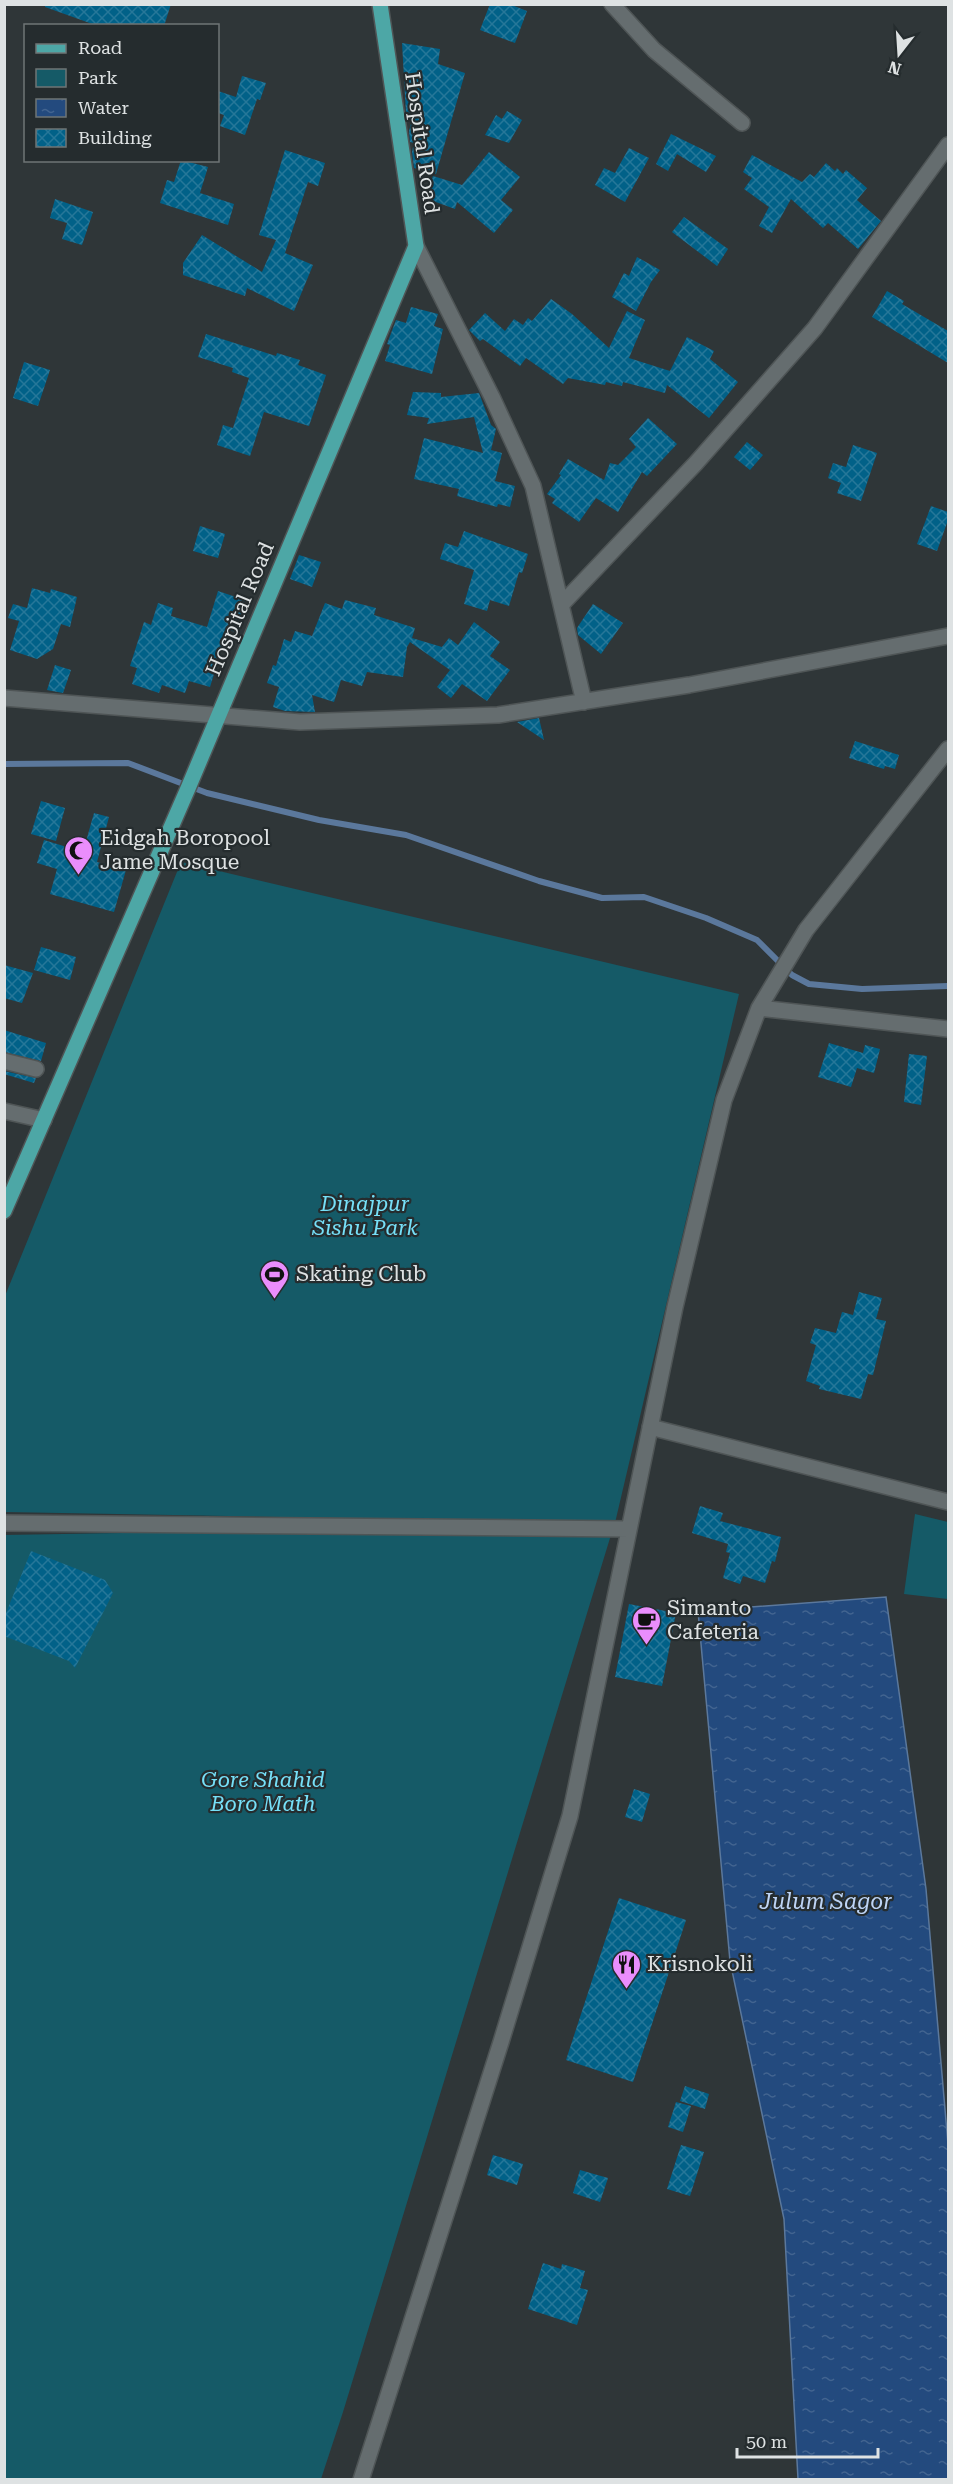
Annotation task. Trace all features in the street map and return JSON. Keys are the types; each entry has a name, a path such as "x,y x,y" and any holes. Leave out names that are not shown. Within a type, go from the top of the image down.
{"main road":[{"name":"Hospital Road","path":"4,1211 198,764 416,246 380,4"}],"street":[{"path":"612,4 654,50 742,123"},
{"path":"562,604 696,463 814,328 948,145"},
{"path":"416,246 492,397 533,486 584,702"},
{"path":"4,698 300,722 498,715 689,685 948,636"},
{"path":"361,2480 501,2042 570,1816 675,1307 724,1100 759,1008 806,930 948,749"},
{"path":"759,1008 948,1029"},
{"path":"4,1061 36,1069"},
{"path":"4,1111 44,1120"},
{"path":"650,1427 948,1502"},
{"path":"4,1523 629,1528"}],"green space":[{"name":"Dinajpur Sishu Park","path":"181,862 739,994 615,1523 5,1512 5,1296"},
{"path":"915,1514 948,1522 948,1599 904,1594"},
{"name":"Gore Shahid Boro Math","path":"614,1525 321,2479 5,2479 4,1535"}],"water":[{"name":"Julum Sagor","path":"886,1597 926,1889 948,2144 948,2479 798,2479 784,2219 730,1961 698,1611"}],"building":[{"path":"45,4 171,4 165,24 92,24 45,7"},
{"path":"490,4 509,4 527,11 515,43 480,30"},
{"path":"402,43 440,49 438,64 465,73 436,174 414,168 412,152 414,143 410,142 409,131 414,113 406,113"},
{"path":"242,76 266,83 260,100 257,99 245,135 220,126 224,115 219,113 219,91 236,97"},
{"path":"507,111 522,120 509,143 485,135 496,115 502,119"},
{"path":"671,134 716,156 706,172 677,154 668,171 656,164"},
{"path":"629,148 649,158 625,202 595,185 604,168 615,173"},
{"path":"285,150 325,163 318,186 308,182 285,253 313,265 294,311 247,288 245,296 183,275 183,263 202,235 262,272 276,240 259,235"},
{"path":"489,152 520,177 501,200 513,210 494,233 457,202 455,209 425,198 433,176 462,185"},
{"path":"752,155 802,182 810,174 814,177 826,163 835,171 837,168 843,174 846,170 867,188 857,200 881,221 858,249 828,223 823,228 791,199 772,233 759,226 769,207 744,189 752,178 743,172"},
{"path":"180,162 208,167 200,193 234,204 228,225 160,203 167,180 174,182"},
{"path":"55,199 93,212 82,245 62,239 67,223 50,218"},
{"path":"684,217 728,249 717,266 672,232"},
{"path":"637,257 660,270 636,311 612,297 624,273 629,276"},
{"path":"887,291 904,301 902,304 948,331 948,363 872,317"},
{"path":"551,299 572,314 609,348 627,311 645,320 629,358 670,371 687,337 714,351 710,359 738,382 709,418 667,385 665,393 623,382 622,386 606,382 605,385 568,378 563,384 526,358 520,366 483,339 480,341 469,330 485,313 505,331 514,319 523,325 528,318 532,321"},
{"path":"411,307 438,314 434,326 443,329 432,374 385,361 390,345 387,344 396,320 406,323"},
{"path":"206,334 276,356 277,353 300,360 298,365 326,375 309,426 264,412 250,456 217,445 223,425 233,428 249,378 232,372 233,368 198,357"},
{"path":"24,362 50,370 38,406 13,398"},
{"path":"413,392 441,393 441,397 479,393 491,425 496,429 491,450 502,453 495,481 515,486 510,507 498,504 497,507 457,496 459,489 414,479 424,438 483,453 474,417 427,424 429,418 407,415"},
{"path":"648,418 677,444 647,476 642,472 618,512 596,498 579,522 552,503 555,499 547,494 561,475 559,474 568,459 604,480 610,463 618,465 636,447 629,439"},
{"path":"747,442 763,455 750,470 734,457"},
{"path":"853,445 877,453 861,501 837,493 841,483 828,478 833,463 846,467"},
{"path":"931,506 948,512 948,520 937,551 917,544"},
{"path":"200,526 225,534 218,558 193,551"},
{"path":"464,531 528,554 522,573 519,572 509,606 490,600 487,611 464,604 474,570 440,559 445,543 458,547"},
{"path":"299,555 321,562 312,587 290,579"},
{"path":"32,588 50,593 51,589 77,597 70,627 61,624 53,649 37,659 10,650 19,621 8,618 13,604 27,608"},
{"path":"218,591 245,600 235,632 228,629 210,687 189,681 185,693 162,685 159,693 132,684 137,668 130,666 144,622 151,625 158,603 173,608 171,616 207,627"},
{"path":"345,600 376,608 374,615 415,628 412,638 442,647 449,638 458,645 474,622 500,642 490,656 510,670 487,701 462,684 451,698 437,687 450,670 410,642 407,647 403,677 367,672 362,686 341,680 334,702 312,695 315,712 285,711 273,707 279,687 267,683 273,665 276,666 284,639 291,642 295,631 312,636 325,603 342,609"},
{"path":"593,604 623,623 601,654 578,635 577,628"},
{"path":"55,665 71,670 63,693 47,690"},
{"path":"539,718 544,740 517,722"},
{"path":"855,741 899,755 895,769 885,766 884,769 849,758"},
{"path":"41,801 65,808 56,841 31,834"},
{"path":"94,813 109,817 97,862 126,870 114,912 50,894 57,869 37,863 44,840 83,852"},
{"path":"41,947 76,957 70,980 34,970"},
{"path":"4,965 33,973 22,1003 4,998"},
{"path":"4,1030 46,1043 41,1061 4,1052"},
{"path":"829,1043 863,1053 865,1045 880,1049 874,1073 857,1068 851,1087 818,1077"},
{"path":"909,1054 927,1056 921,1105 904,1102"},
{"path":"4,1071 36,1078 34,1083 4,1074"},
{"path":"859,1292 882,1298 876,1319 886,1321 873,1375 868,1374 861,1399 819,1389 820,1386 806,1381 816,1345 810,1343 815,1328 836,1333 842,1312 853,1315"},
{"path":"700,1506 723,1513 720,1521 781,1537 775,1562 772,1561 765,1583 743,1576 740,1584 723,1578 730,1553 726,1552 728,1544 692,1533"},
{"path":"31,1551 105,1580 113,1593 75,1668 69,1661 4,1636 4,1618"},
{"name":"Simanto Cafeteria","path":"629,1604 676,1613 662,1686 615,1677"},
{"path":"634,1789 650,1794 642,1822 625,1817"},
{"name":"Krisnokoli","path":"619,1898 686,1920 633,2082 566,2060"},
{"path":"685,2086 709,2094 705,2109 680,2101"},
{"path":"676,2102 691,2106 683,2132 668,2127"},
{"path":"681,2145 704,2152 690,2196 667,2189"},
{"path":"493,2155 523,2164 517,2185 487,2175"},
{"path":"580,2170 608,2178 600,2202 573,2193"},
{"path":"543,2263 561,2269 562,2264 585,2271 580,2288 588,2290 577,2325 528,2309"}],"waterway":[{"path":"4,764 128,763 207,793 319,820 406,835 539,881 602,898 644,897 706,918 757,940 792,975 809,984 862,989 948,986"}],"place":[{"name":"Eidgah Boropool Jame Mosque","path":"79,876"},
{"name":"Skating Club","path":"275,1300"},
{"name":"Simanto Cafeteria","path":"646,1646"},
{"name":"Krisnokoli","path":"626,1990"}]}
